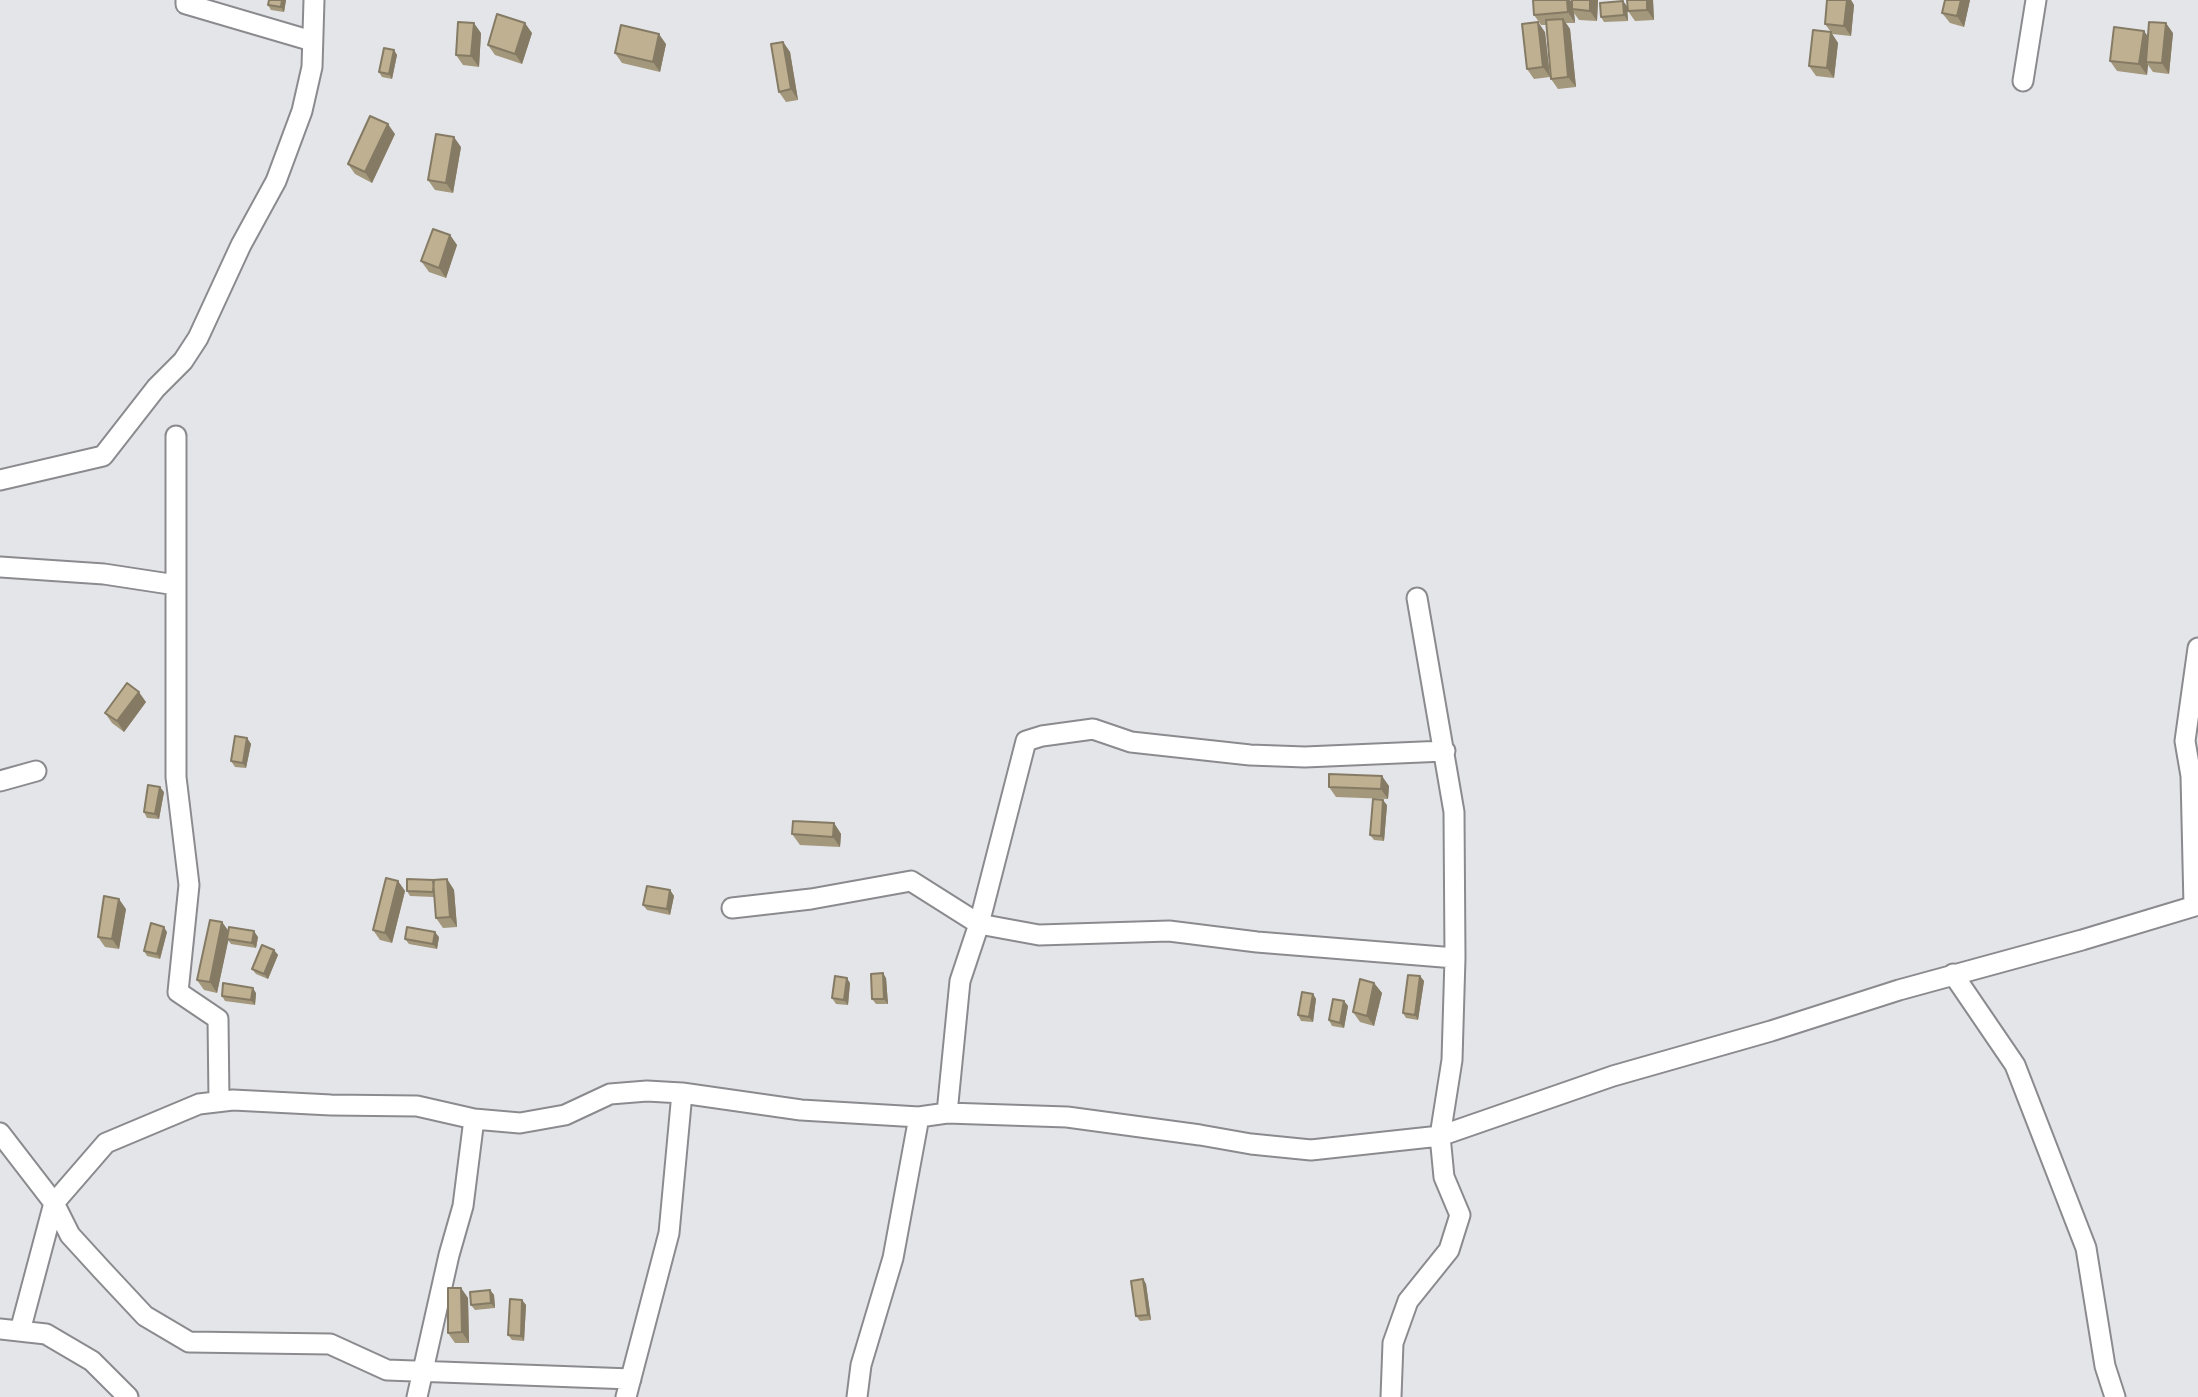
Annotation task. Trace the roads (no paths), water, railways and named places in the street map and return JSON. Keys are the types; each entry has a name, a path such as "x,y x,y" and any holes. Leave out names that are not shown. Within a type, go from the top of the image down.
{"street":[{"path":"186,0 186,5 312,41"},
{"path":"0,480 103,456 156,387 183,361 198,338 241,246 276,181 302,111 312,67 314,0"},
{"path":"2022,81 2036,0"},
{"path":"176,436 177,778 190,885 178,992 218,1019 219,1101"},
{"path":"0,567 104,574 176,585"},
{"path":"1391,1397 1393,1343 1408,1301 1449,1250 1460,1215 1444,1177 1440,1136 1452,1060 1454,813 1417,598"},
{"path":"128,1397 92,1361 46,1334 10,1330 54,1203 106,1143 199,1104 233,1100 417,1106 474,1119 520,1122 565,1115 610,1094 648,1091 682,1093 801,1110 919,1117 947,1113 1067,1117 1311,1150 1440,1136 1613,1076 1953,974 2196,906 2191,776 2185,741 2198,648"},
{"path":"947,1113 960,981 979,924 1026,741 1042,736 1093,729 1131,743 1250,755 1305,757 1445,751"},
{"path":"0,780 36,771"},
{"path":"732,908 811,899 911,881 979,924 1040,935 1169,931 1257,942 1454,958"},
{"path":"1953,974 2015,1065 2085,1248 2105,1366 2115,1397"},
{"path":"0,1133 54,1203 71,1235 145,1315 189,1342 330,1344 387,1370 628,1388 669,1233 682,1093"},
{"path":"857,1397 861,1365 893,1258 919,1117"},
{"path":"417,1397 463,1206 474,1119"}]}
